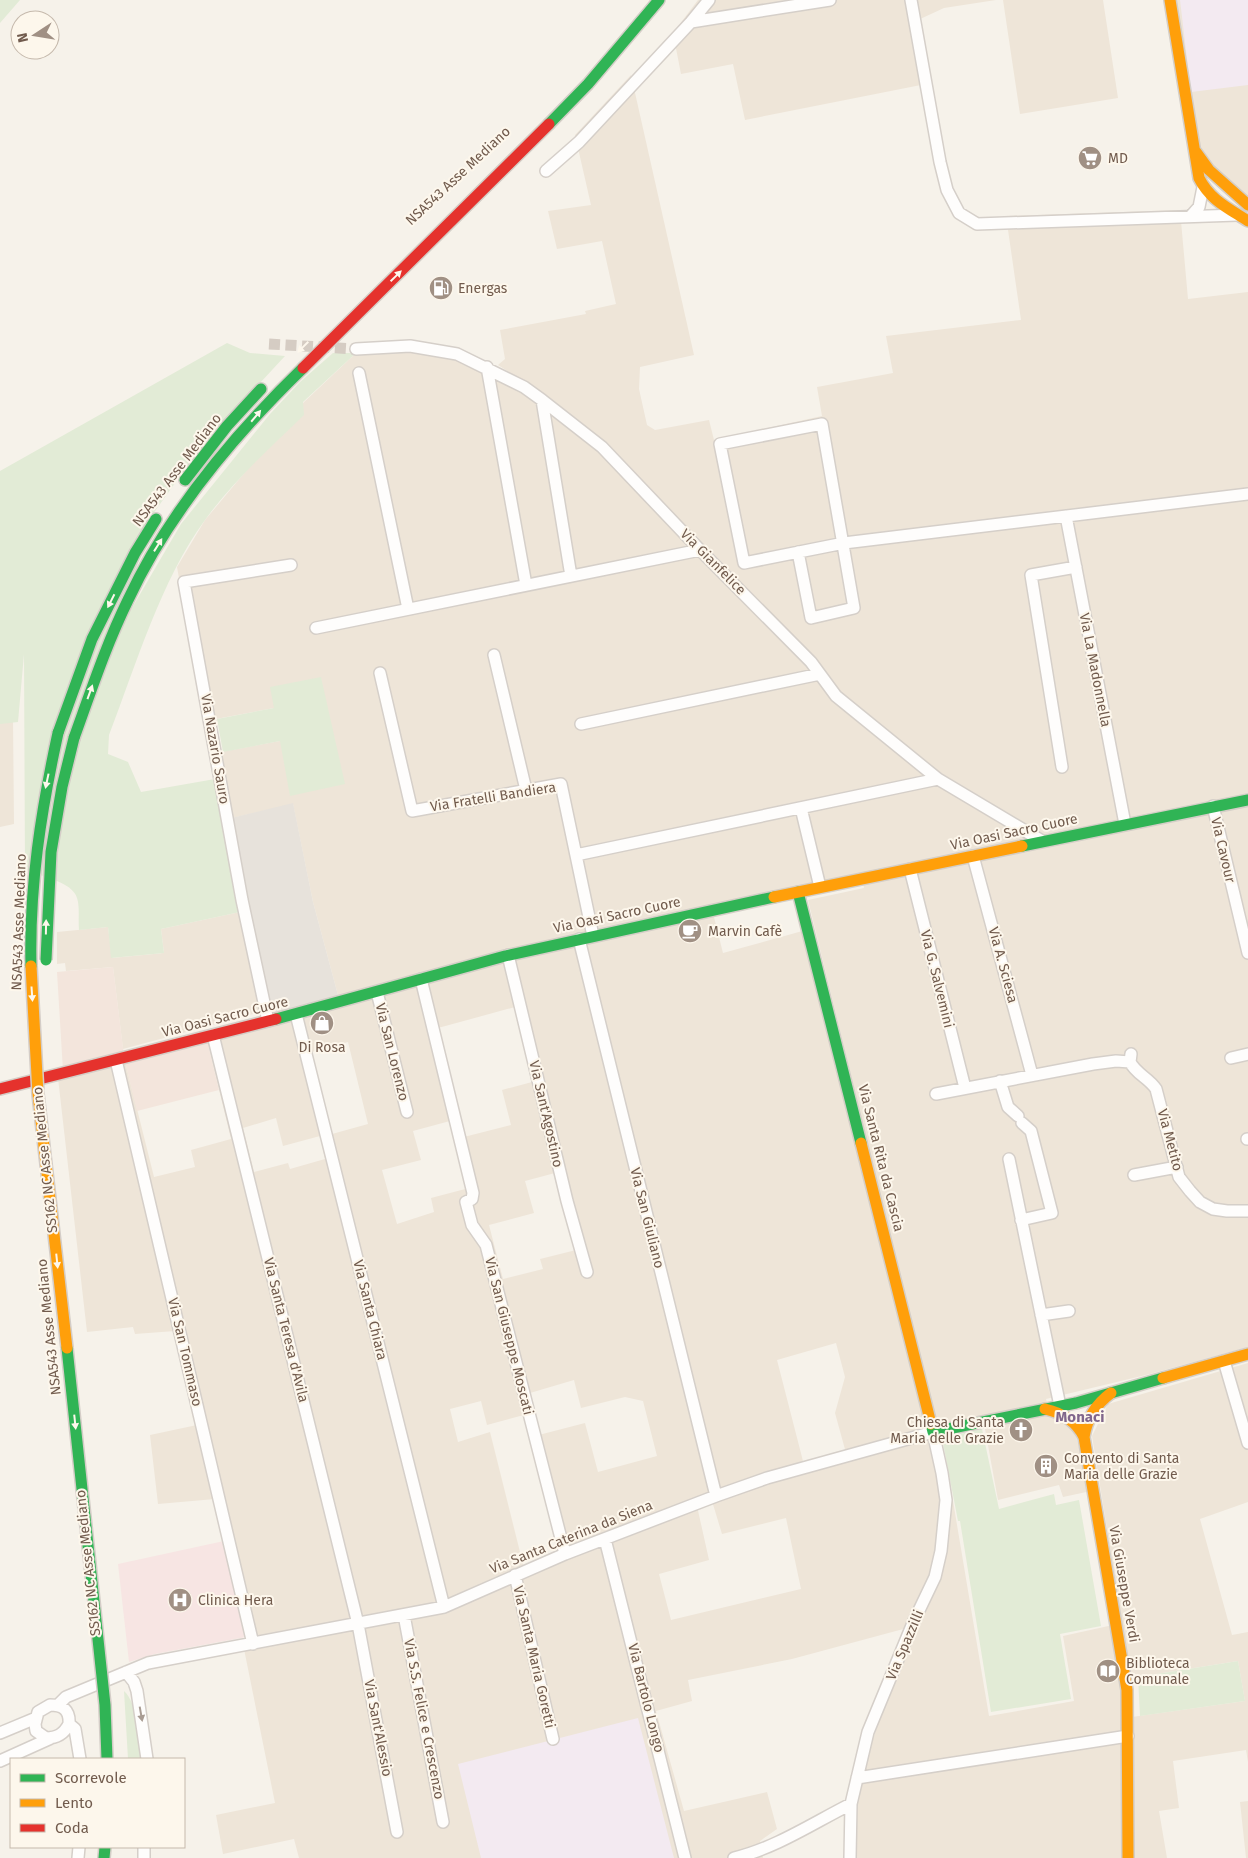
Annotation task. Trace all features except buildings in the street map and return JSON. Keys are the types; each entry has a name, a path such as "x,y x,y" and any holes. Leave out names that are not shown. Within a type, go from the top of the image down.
{"main road":[{"name":"NSA543 Asse Mediano","path":"45,968 51,852 62,787 74,738 107,646 124,606 148,561 179,511 268,402 498,176 588,84 659,0"},
{"path":"1170,0 1196,152 1197,168 1203,187 1207,194 1228,209 1245,216"},
{"name":"NSA543 Asse Mediano","path":"464,192 576,81 612,41 632,14"},
{"path":"1196,152 1209,170 1248,205"},
{"path":"460,230 498,176"},
{"path":"1203,187 1210,181 1218,178"},
{"path":"1228,209 1235,204 1239,196"},
{"path":"356,314 388,300"},
{"name":"NSA543 Asse Mediano","path":"178,489 227,426 271,379"},
{"name":"NSA543 Asse Mediano","path":"107,1758 105,1705 38,1092 31,986 32,907 36,847 46,785 58,733 92,639 135,553 161,512"},
{"name":"Via Oasi Sacro Cuore","path":"0,1089 296,1014 508,955 820,887 1248,800"},
{"name":"Via Santa Rita da Cascia","path":"798,892 933,1432"},
{"name":"SS162 NC Asse Mediano","path":"51,1066 52,1086"},
{"name":"Via Santa Caterina da Siena","path":"933,1432 1076,1403 1248,1354"},
{"path":"1044,1409 1060,1413 1083,1429 1099,1403 1111,1393"},
{"name":"Via Giuseppe Verdi","path":"1076,1403 1073,1412 1083,1429 1127,1690 1128,1858"},
{"path":"114,1663 116,1693"}],"street":[{"path":"546,171 579,142 691,22 708,0"},
{"path":"691,22 830,0"},
{"path":"911,0 940,162 947,190 959,213 977,224 1191,216 1245,216"},
{"path":"1191,216 1200,207 1203,187"},
{"name":"Via Gianfelice","path":"356,349 410,346 432,348 457,354 487,367 524,387 602,447 804,655 836,696 938,779 1042,841"},
{"path":"487,367 526,585"},
{"path":"359,373 408,609"},
{"path":"542,400 571,576"},
{"path":"798,552 810,618 854,608 844,543 822,424 720,444 744,563 798,552 844,543 1248,494"},
{"name":"Via La Madonnella","path":"1066,516 1125,824"},
{"path":"316,628 700,550"},
{"name":"Via Nazario Sauro","path":"268,1021 242,900 184,582 290,564"},
{"path":"1062,767 1031,575 1076,567"},
{"path":"494,655 526,790"},
{"name":"Via Fratelli Bandiera","path":"380,673 412,811 561,784 592,936"},
{"path":"581,724 820,674"},
{"path":"576,855 938,779"},
{"name":"Via Cavour","path":"1213,806 1248,953"},
{"path":"801,808 820,887"},
{"name":"Via A. Sciesa","path":"973,856 1032,1075"},
{"name":"Via G. Salvemini","path":"910,869 964,1088"},
{"name":"Via San Giuliano","path":"579,939 716,1496"},
{"name":"Via Sant'Agostino","path":"508,955 566,1201 587,1272"},
{"name":"Via San Giuseppe Moscati","path":"421,979 472,1193 472,1198 466,1202 472,1225 486,1245 565,1554"},
{"name":"Via San Lorenzo","path":"377,992 407,1112"},
{"name":"Via Santa Chiara","path":"296,1014 444,1607"},
{"name":"Via Santa Teresa d'Avila","path":"213,1035 358,1624"},
{"path":"1231,1058 1248,1054"},
{"name":"Via Metito","path":"936,1094 1131,1058 1133,1068 1151,1081 1156,1089 1179,1177 1200,1202 1213,1209 1227,1212 1248,1211"},
{"name":"Via San Tommaso","path":"116,1060 253,1644"},
{"path":"1000,1082 1008,1107 1031,1131 1052,1213 1022,1220"},
{"path":"1009,1159 1060,1406"},
{"path":"1134,1176 1177,1167"},
{"path":"1042,1315 1069,1311"},
{"path":"1224,1361 1248,1443"},
{"name":"Via Santa Caterina da Siena","path":"58,1705 62,1700 77,1693 148,1663 444,1607 565,1554 716,1496 777,1475 933,1432"},
{"name":"Via Spazzilli","path":"850,1858 851,1804 868,1732 913,1624 935,1577 941,1551 946,1500 933,1432"},
{"name":"Via Bartolo Longo","path":"605,1539 685,1858"},
{"name":"Via Santa Maria Goretti","path":"515,1575 553,1739"},
{"name":"Via S.S. Felice e Crescenzo","path":"404,1615 443,1822"},
{"name":"Via Sant'Alessio","path":"358,1624 397,1832"},
{"path":"126,1672 134,1682 137,1692 147,1758"},
{"path":"0,1761 62,1734 69,1724 68,1712 72,1698 77,1693"},
{"path":"51,1738 46,1738 36,1731 38,1712 43,1708 58,1705 64,1707 68,1712"},
{"path":"0,1733 36,1718"},
{"path":"69,1724 74,1727 77,1734 80,1758"},
{"path":"857,1778 1128,1736"},
{"path":"734,1858 751,1854 783,1840 851,1804"}],"shaded area":[{"path":"698,0 996,0 944,8 918,20 931,83 745,120 733,64 681,74 673,33"},
{"path":"1003,0 1103,0 1118,98 1020,114"},
{"path":"1174,0 1248,0 1248,202 1198,151"},
{"path":"1180,0 1248,0 1248,85 1191,92"},
{"path":"631,75 694,355 640,367 639,389 647,425 655,430 709,420 714,440 822,416 817,387 893,373 886,336 1021,320 1006,216 1180,210 1188,299 1248,292 1248,796 1042,838 941,777 839,693 815,660 607,445 526,383 498,365 505,359 500,330 586,314 585,311 616,304 602,241 557,249 548,211 591,205 575,135"},
{"path":"356,353 422,353 454,358 520,390 599,452 807,665 831,700 999,823 1036,841 339,999 313,902 293,804 223,820 210,754 280,741 274,708 205,721 177,567 205,520 303,403"},
{"path":"13,719 14,824 0,827 0,722"},
{"path":"293,803 313,902 339,999 263,1019 223,820"},
{"path":"1248,803 1248,1347 1150,1374 1046,1399 1050,1415 1074,1429 1091,1491 1063,1497 1059,1485 998,1500 983,1418 937,1427 808,900 864,888 863,881"},
{"path":"240,912 261,1012 123,1049 113,967 66,971 65,963 57,964 57,932 108,927 112,958 164,953 161,929"},
{"path":"713,913 723,953 806,930 929,1430 846,1453 835,1413 845,1377 836,1343 777,1360 804,1465 560,1553 531,1437 585,1423 598,1472 657,1456 643,1401 625,1397 581,1408 574,1380 530,1393 535,1412 487,1425 481,1401 450,1409 458,1442 490,1432 524,1568 447,1603 248,1642 215,1499 158,1504 150,1435 197,1425 175,1331 135,1334 133,1327 87,1332 58,1078 125,1061 154,1177 195,1167 191,1150 231,1139 207,1040 428,981","holes":["515,1007 532,1082 502,1090 511,1125 456,1139 469,1188 431,1198 434,1212 397,1224 382,1170 421,1160 413,1131 461,1118 438,1028","348,1042 368,1124 332,1134 312,1052","276,1118 283,1146 320,1136 325,1159 290,1169 288,1163 254,1172 243,1128","555,1173 576,1250 540,1259 543,1269 503,1279 489,1225 534,1213 525,1181"]},
{"path":"113,967 124,1056 63,1071 57,972"},
{"path":"207,1040 219,1090 137,1111 125,1061"},
{"path":"1248,1363 1248,1502 1200,1519 1232,1635 1248,1632 1248,1762 1246,1750 1173,1761 1179,1808 1159,1811 1167,1858 1130,1858 1132,1717 1245,1701 1238,1661 1131,1678 1092,1436 1108,1404"},
{"path":"931,1436 943,1500 932,1576 907,1628 792,1659 688,1680 692,1701 656,1711 684,1811 767,1792 777,1829 760,1841 763,1858 299,1858 294,1839 223,1854 216,1815 275,1803 244,1649 446,1610 525,1574 697,1506 709,1560 659,1574 671,1620 801,1589 786,1518 722,1534 712,1501 771,1480"},
{"path":"953,1501 989,1716 1074,1701 1063,1636 1113,1625 1125,1688 1125,1858 854,1858 858,1797 873,1739 886,1701 937,1577 949,1502"},
{"name":"Clinica Hera","path":"224,1541 246,1637 155,1654 129,1662 118,1564"},
{"path":"638,1718 674,1858 481,1858 458,1764"},
{"path":"1248,1801 1248,1858 1246,1858 1240,1802"}],"green space":[{"path":"0,0 20,0 10,10 0,23"},
{"path":"227,343 250,353 285,356 222,424 188,465 145,525 129,613 181,524 270,414 300,382 333,353 356,353 303,402 304,415 252,465 216,506 189,544 162,596 109,735 108,754 128,762 141,792 215,779 240,912 161,929 164,953 111,958 108,927 79,930 78,905 74,892 55,880 25,871 24,654 18,722 0,724 0,471"},
{"path":"321,677 345,784 290,796 280,741 223,752 217,719 274,708 270,687"},
{"path":"982,1429 999,1509 1054,1494 1056,1505 1079,1500 1101,1626 1060,1634 1071,1699 991,1712 960,1521 958,1521 942,1438"},
{"path":"1238,1661 1245,1701 1140,1716 1138,1677"},
{"path":"124,1691 129,1697 135,1713 142,1758 128,1758"}],"tunnel":[{"path":"269,344 356,349"}],"traffic: fast":[{"path":"549,124 588,84 659,0"},
{"path":"74,738 99,668 120,617 144,568 163,537 183,506 228,448 303,368"},
{"path":"185,480 227,426 261,389"},
{"path":"58,733 92,639 135,553 156,519"},
{"path":"31,966 32,907 37,849 58,733"},
{"path":"46,960 51,852 62,787 74,738"},
{"path":"1022,846 1248,800"},
{"path":"798,892 861,1143"},
{"path":"276,1019 505,956 774,897"},
{"path":"67,1348 105,1705 107,1758"},
{"path":"931,1424 933,1432 1076,1403 1163,1378"},
{"path":"104,1858 105,1848"}],"traffic: slow":[{"path":"1170,0 1199,178 1203,186 1214,198 1248,221"},
{"path":"1196,152 1209,170 1248,205"},
{"path":"774,897 1022,846"},
{"path":"31,966 38,1094 67,1348"},
{"path":"861,1143 931,1424"},
{"path":"1163,1378 1248,1354"},
{"path":"1084,1437 1087,1424 1093,1412 1111,1393"},
{"path":"1045,1409 1068,1418 1077,1426 1084,1437 1127,1690 1128,1858"}],"traffic: jam":[{"path":"303,368 549,124"},
{"path":"0,1089 276,1019"}],"place":[{"name":"MD","path":"1090,158"},
{"name":"Energas","path":"441,288"},
{"name":"Marvin Cafè","path":"690,931"},
{"name":"Di Rosa","path":"322,1023"},
{"name":"Chiesa di Santa Maria delle Grazie","path":"1021,1430"},
{"name":"Convento di Santa Maria delle Grazie","path":"1046,1466"},
{"name":"Clinica Hera","path":"180,1600"},
{"name":"Biblioteca Comunale","path":"1108,1671"}],"district":[{"name":"Monaci","path":"1080,1417"}]}
